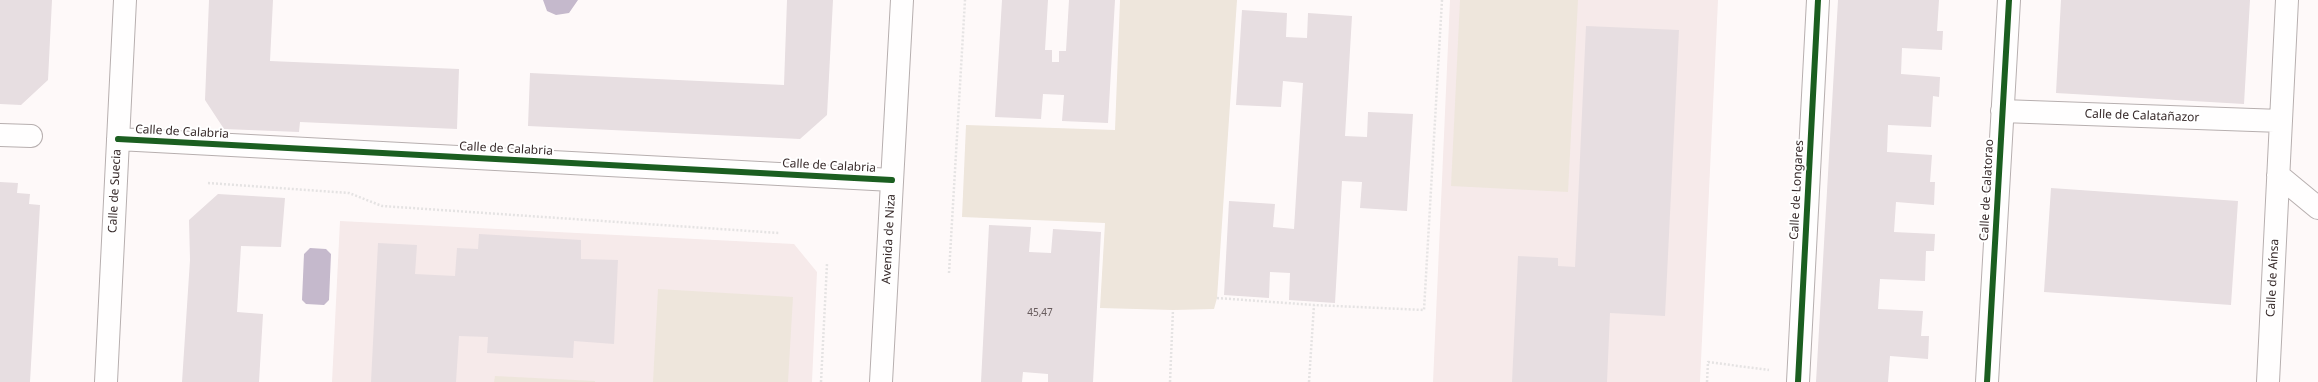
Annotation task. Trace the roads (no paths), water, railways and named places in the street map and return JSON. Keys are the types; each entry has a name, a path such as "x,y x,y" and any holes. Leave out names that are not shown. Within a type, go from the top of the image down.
{"street":[{"name":"Calle de Suecia","path":"106,382 125,0"},
{"name":"Avenida de Niza","path":"881,382 902,0"},
{"name":"Calle de Longares","path":"1799,378 1818,0"},
{"name":"Calle de Calatorao","path":"1987,382 2009,0"},
{"name":"Calle de Aínsa","path":"2268,382 2287,0"},
{"name":"Calle de Calatañazor","path":"2002,110 2281,121"},
{"path":"0,135 31,136"},
{"name":"Calle de Calabria","path":"118,139 892,180"},
{"path":"2278,175 2318,208"}]}
